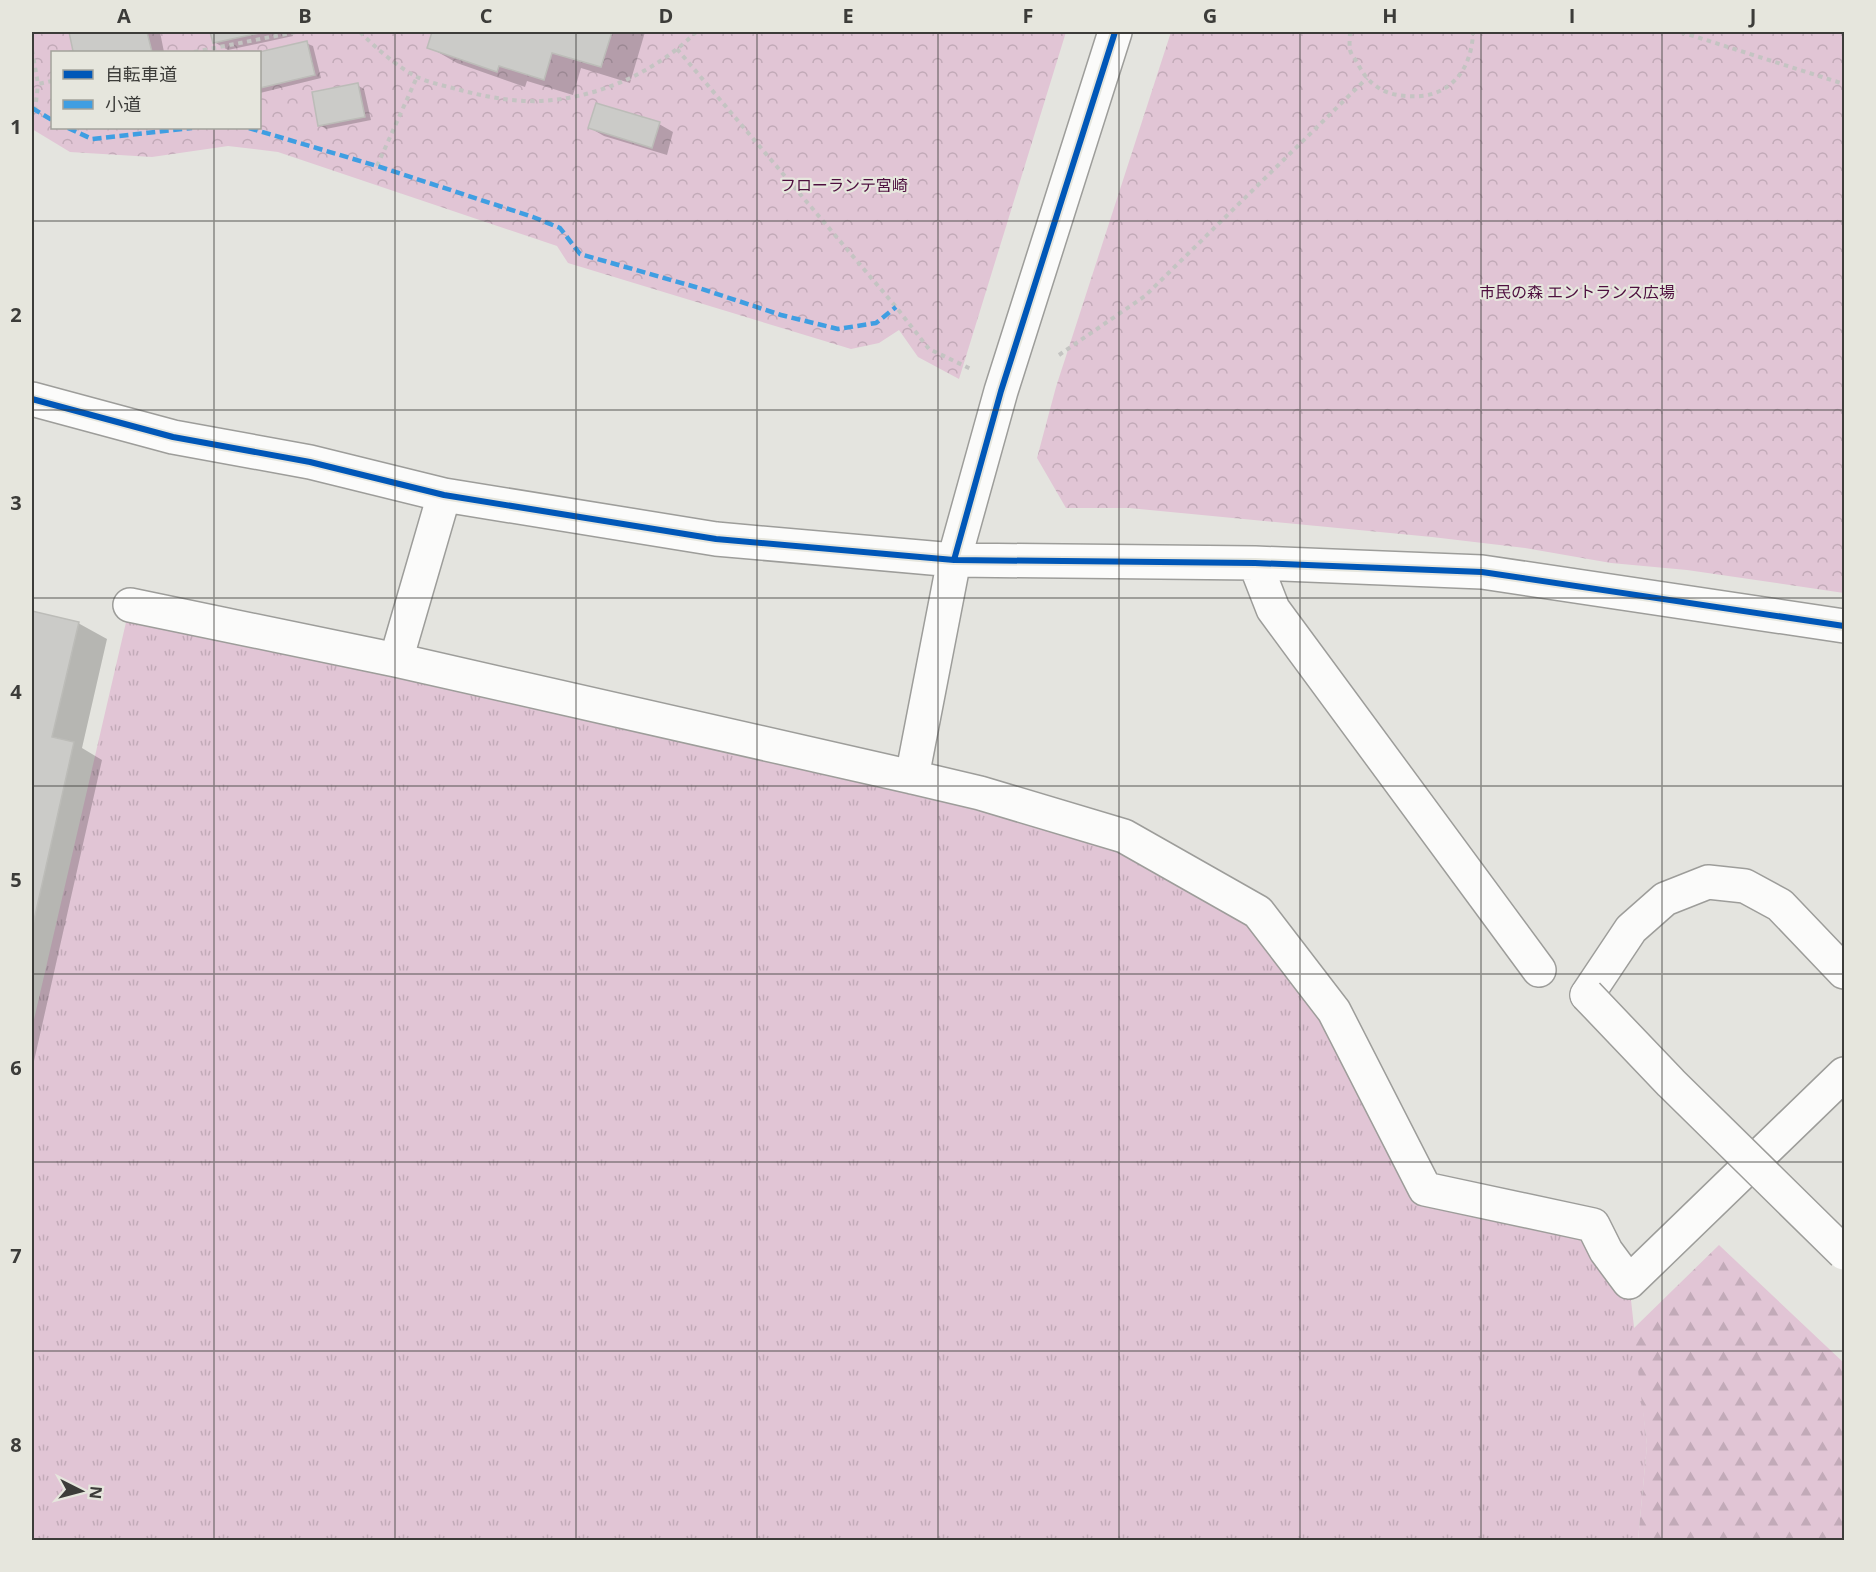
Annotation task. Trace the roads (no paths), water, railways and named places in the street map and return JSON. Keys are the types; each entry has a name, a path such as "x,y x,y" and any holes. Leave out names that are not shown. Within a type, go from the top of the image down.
{"street":[{"path":"912,777 954,560 1001,391 1115,32"},
{"path":"32,399 173,437 310,462 444,495 716,539 954,560 1255,563 1482,572 1845,626"},
{"path":"396,660 444,495"},
{"path":"1255,563 1273,609 1539,970"},
{"path":"130,605 396,660 912,777 980,793 1124,836 1258,912 1334,1011 1425,1189 1593,1225 1606,1251 1629,1282 1845,1074"},
{"path":"1842,969 1780,905 1745,886 1708,882 1665,899 1631,929 1587,995 1671,1083 1845,1253"}],"park label":[{"name":"フローランテ宮崎","path":"844,185"},
{"name":"市民の森 エントランス広場","path":"1577,292"}]}
